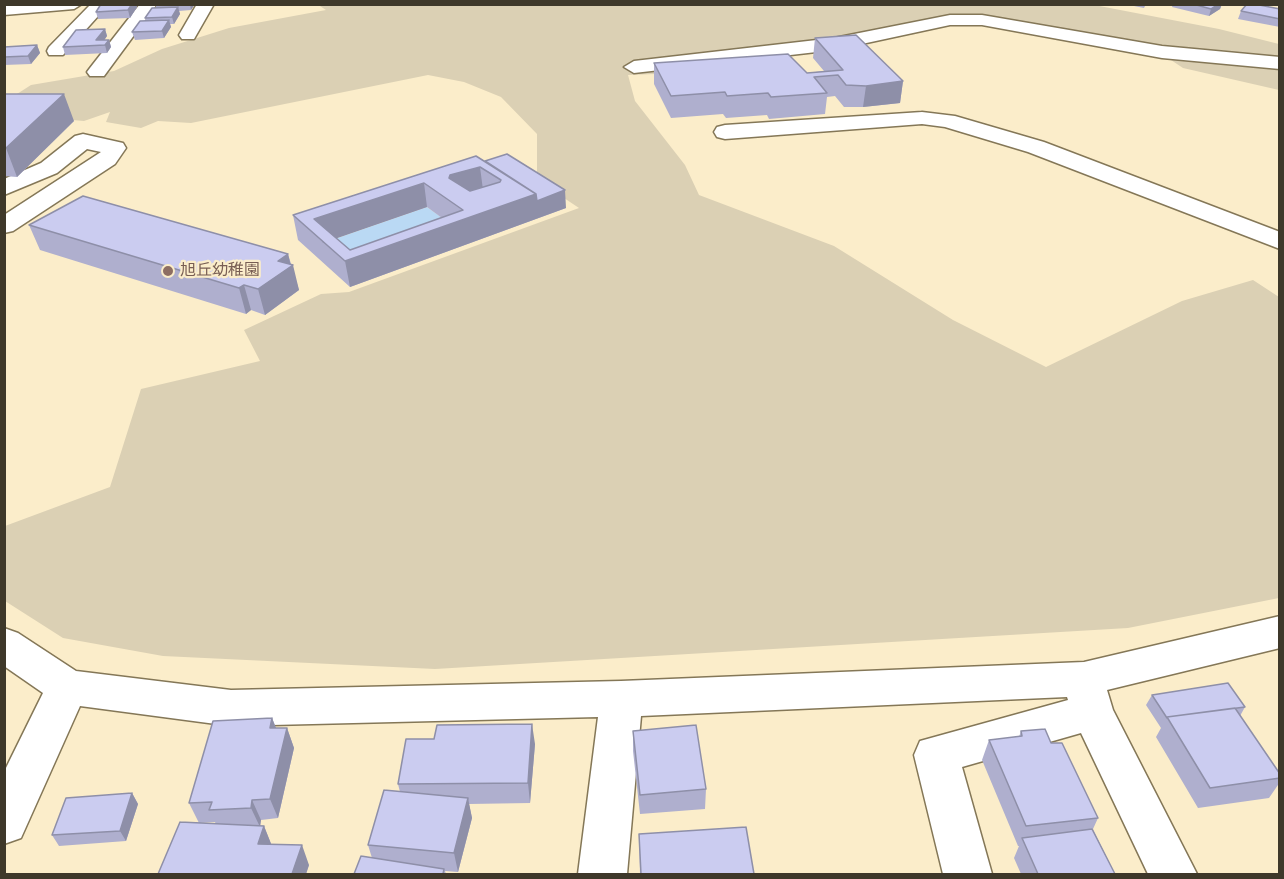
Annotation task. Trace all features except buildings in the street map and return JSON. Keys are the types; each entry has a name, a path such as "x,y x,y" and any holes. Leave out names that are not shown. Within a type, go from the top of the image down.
{"street":[{"path":"5,10 74,4"},
{"path":"56,51 101,4"},
{"path":"98,72 150,4"},
{"path":"188,35 206,4"},
{"path":"634,67 834,44 950,20 982,20 1162,52 1280,63"},
{"path":"725,132 922,118 946,122 1036,147 1280,241"},
{"path":"4,188 49,168 84,141 115,148 107,159 4,226"},
{"path":"967,874 936,755 1088,695 1280,632"},
{"path":"4,644 67,687 231,708 621,699 1088,695"},
{"path":"4,823 67,687"},
{"path":"1088,695 1173,874"},
{"path":"603,874 621,699"}],"shaded area":[{"path":"317,4 1089,4 1219,29 1279,44 1279,61 1157,49 981,18 709,72 628,75 635,101 685,165 699,195 834,246 953,320 1046,367 1182,301 1253,280 1279,297 1279,598 1128,628 435,669 163,656 63,638 5,601 5,526 110,487 141,389 260,361 244,330 321,294 349,292 579,208 537,180 537,134 501,97 464,82 428,75 191,123 158,121 141,128 106,122 110,112 84,121 13,115 6,101 31,85 114,71 162,49 229,28 326,10"},
{"path":"1168,58 1279,65 1279,90 1183,68"}],"water":[{"path":"427,207 466,235 355,275 320,244"}],"place":[{"name":"旭丘幼稚園","path":"168,271"}]}
